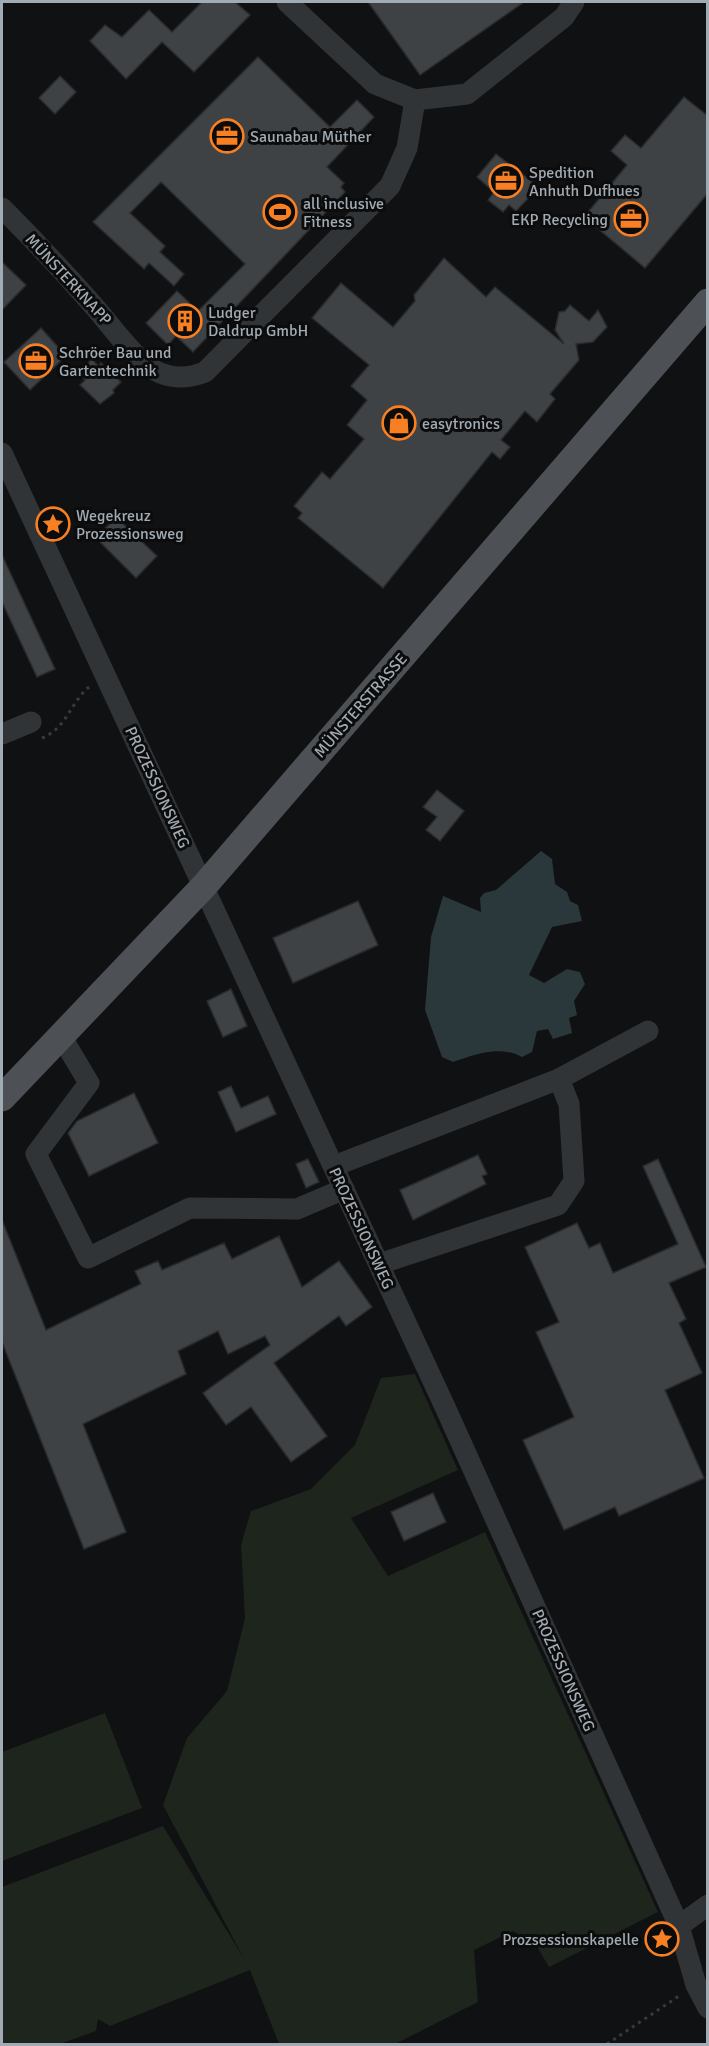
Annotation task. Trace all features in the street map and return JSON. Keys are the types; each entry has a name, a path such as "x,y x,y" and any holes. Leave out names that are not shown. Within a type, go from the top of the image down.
{"main road":[{"name":"MÜNSTERSTRASSE","path":"2,1098 204,886 708,302"}],"street":[{"path":"287,2 375,84 415,100 468,94 564,17 574,2"},
{"name":"MÜNSTERKNAPP","path":"2,208 45,250 144,362 169,375 185,377 199,374 205,372 250,330 390,186 407,148 415,100"},
{"name":"PROZESSIONSWEG","path":"2,453 379,1264 679,1926 696,1985 708,2008"},
{"path":"2,734 35,731"},
{"path":"334,1166 559,1078 648,1032"},
{"path":"61,1036 89,1083 36,1154 88,1258 190,1208 297,1209 344,1189"},
{"path":"379,1264 558,1205 574,1181 569,1104 559,1078"},
{"path":"679,1926 708,1905"}],"path":[{"path":"35,731 60,728 75,701 105,675"},
{"path":"607,2044 696,1985"}],"shaded area":[{"path":"541,851 552,859 555,884 567,892 570,901 578,905 582,921 552,927 529,975 544,983 567,969 580,972 585,984 574,1001 577,1015 569,1018 572,1033 553,1039 548,1029 537,1031 532,1052 522,1057 513,1053 496,1051 453,1062 442,1057 425,1010 431,937 443,896 481,912 480,898 484,893 496,890"},
{"path":"415,1374 458,1470 351,1518 388,1576 485,1532 658,1912 549,1967 536,1945 513,1931 474,1950 478,2002 395,2044 279,2044 250,1970 110,2026 98,2019 96,2031 60,2044 2,2044 2,1887 163,1826 243,1957 163,1805 187,1738 227,1691 245,1618 241,1545 251,1511 311,1489 355,1445 381,1378"},
{"path":"105,1713 142,1808 2,1861 2,1752"}],"building":[{"path":"202,2 235,2 250,15 194,72 162,42 126,79 90,41 105,25 122,37 149,10 172,32"},
{"path":"368,2 524,2 420,75"},
{"path":"258,57 330,127 357,100 374,117 327,167 344,183 341,187 345,192 193,352 176,336 168,345 146,323 177,291 198,311 245,264 161,182 130,213 165,246 160,252 184,274 174,286 149,263 144,269 93,222"},
{"path":"60,76 76,92 55,114 39,98"},
{"path":"684,97 708,116 708,193 645,268 584,217 627,165 611,151 625,135 641,148"},
{"path":"496,154 539,187 516,211 509,205 503,212 488,200 494,192 477,177"},
{"name":"easytronics","path":"444,258 486,297 495,287 564,344 555,330 559,312 565,311 570,305 589,321 598,310 607,327 593,342 576,344 579,360 550,394 555,399 537,422 525,411 501,440 510,447 500,459 492,452 383,588 298,518 302,513 294,506 322,472 330,479 364,439 347,425 367,400 351,386 369,365 312,318 341,283 393,327 415,301 414,295"},
{"path":"2,262 26,285 2,310"},
{"path":"41,328 66,356 30,390 4,362"},
{"path":"92,359 98,366 101,363 121,382 113,390 114,393 100,404 80,385 85,380 78,373"},
{"path":"116,517 157,556 136,578 96,538"},
{"path":"2,555 55,669 37,677 2,602"},
{"path":"437,790 464,811 440,841 426,830 437,817 423,807"},
{"path":"358,901 378,945 293,983 273,938"},
{"path":"231,989 247,1026 223,1037 207,1001"},
{"path":"231,1086 241,1108 268,1096 276,1114 236,1132 218,1092"},
{"path":"134,1093 158,1143 89,1176 68,1133 77,1121"},
{"path":"478,1155 487,1174 482,1176 486,1184 413,1220 400,1190"},
{"path":"308,1159 319,1182 306,1188 296,1164"},
{"path":"658,1159 706,1267 669,1283 686,1319 679,1323 702,1373 665,1390 704,1478 619,1516 615,1507 564,1530 523,1440 574,1417 536,1332 559,1322 525,1247 577,1223 589,1248 600,1243 613,1273 678,1244 643,1166"},
{"path":"2,1220 46,1330 141,1284 135,1271 158,1261 162,1270 224,1243 232,1259 279,1236 302,1287 339,1261 372,1307 346,1326 339,1316 274,1363 327,1436 291,1462 251,1407 226,1425 203,1393 270,1345 265,1336 228,1354 218,1331 178,1351 186,1374 83,1424 126,1532 84,1549 2,1342"},
{"path":"433,1493 446,1522 404,1541 391,1512"}],"place":[{"name":"Saunabau Müther","path":"227,136"},
{"name":"Spedition Anhuth Dufhues","path":"506,181"},
{"name":"all inclusive Fitness","path":"280,212"},
{"name":"EKP Recycling","path":"631,219"},
{"name":"Ludger Daldrup GmbH","path":"185,321"},
{"name":"Schröer Bau und Gartentechnik","path":"36,361"},
{"name":"easytronics","path":"399,423"},
{"name":"Wegekreuz Prozessionsweg","path":"53,524"},
{"name":"Prozsessionskapelle","path":"662,1939"}]}
